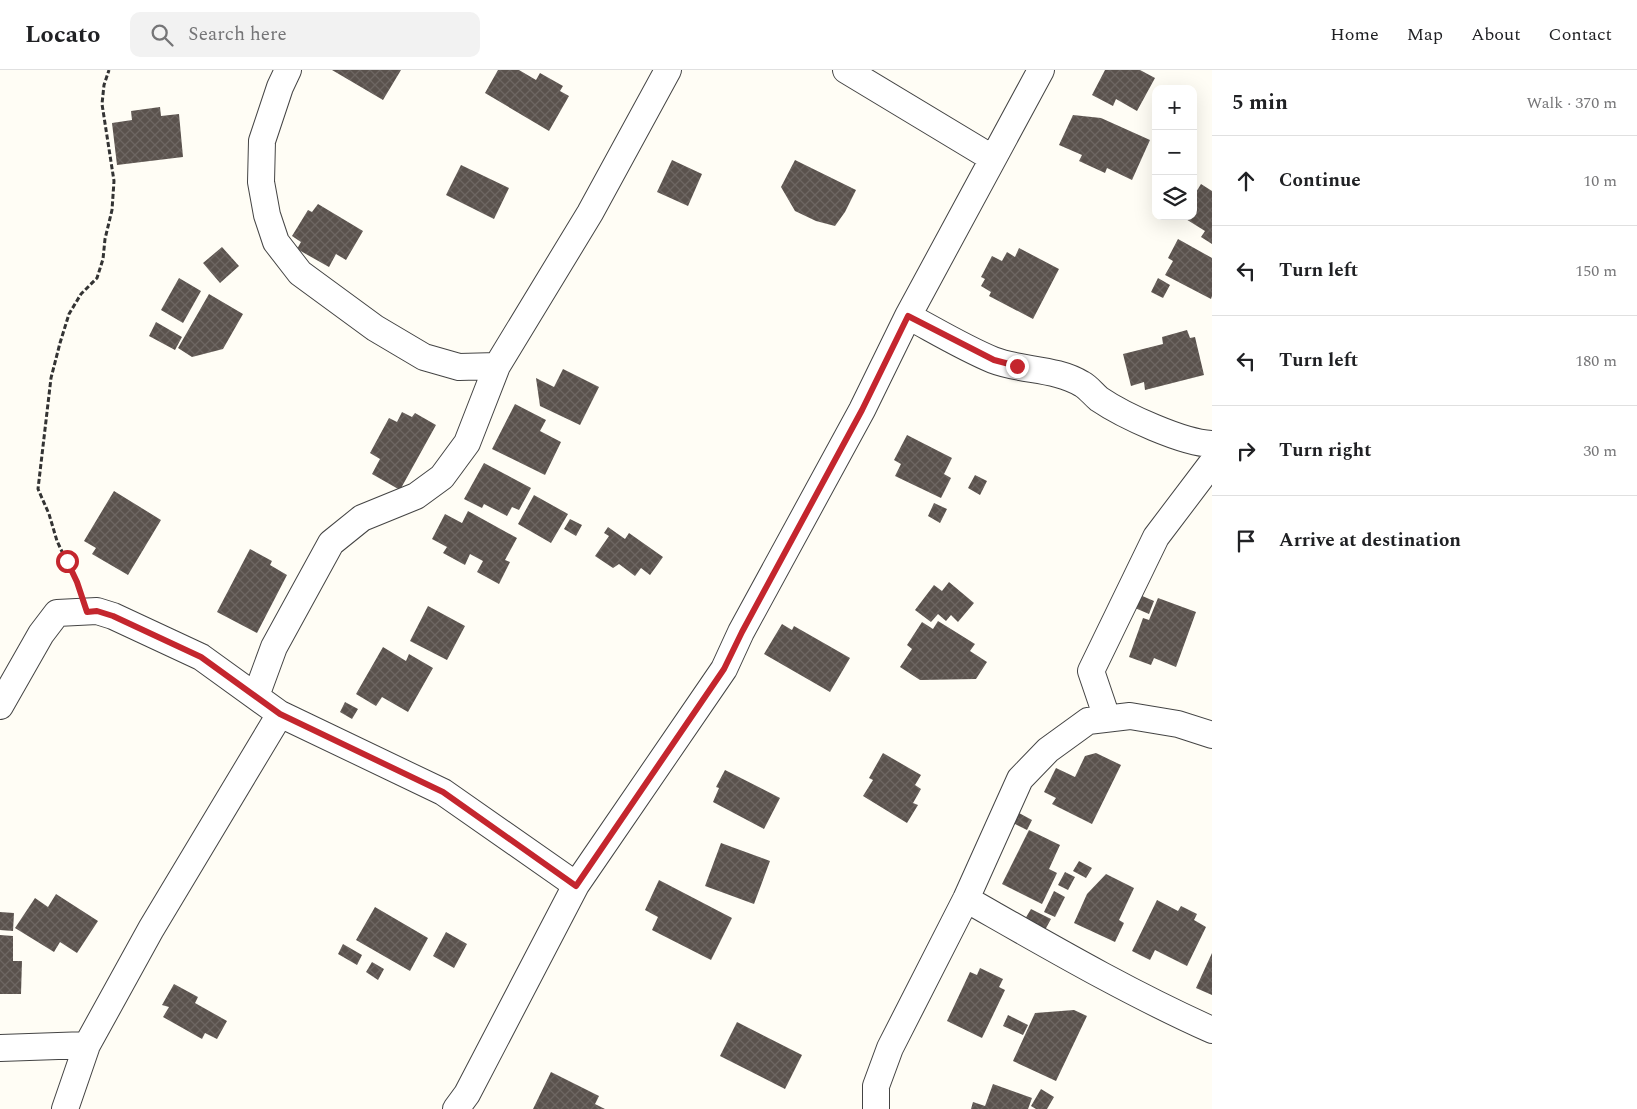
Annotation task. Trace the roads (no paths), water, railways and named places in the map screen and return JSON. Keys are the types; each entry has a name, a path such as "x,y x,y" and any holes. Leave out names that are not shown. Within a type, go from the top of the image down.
{"street":[{"path":"288,70 280,87 262,141 261,182 267,215 276,242 300,274 375,328 424,357 459,367 497,366"},
{"path":"256,696 274,648 331,543 362,518 416,496 442,477 467,443 497,366 590,213 668,70"},
{"path":"846,70 992,158"},
{"path":"456,1109 467,1094 576,886 724,669 742,632 862,410 908,316 1040,70"},
{"path":"908,316 994,360 1056,374 1082,384 1098,398 1144,423 1195,442 1212,444"},
{"path":"1107,718 1091,671 1156,537 1212,463"},
{"path":"0,706 40,634 57,614 97,611 113,616 201,657 280,714 443,792 576,886"},
{"path":"65,1109 87,1045 151,929 280,714"},
{"path":"876,1109 876,1086 890,1048 966,899 1020,779 1048,750 1088,721 1130,716 1178,724 1212,735"},
{"path":"966,899 1171,1012 1212,1030"},
{"path":"0,1048 87,1045"}]}
